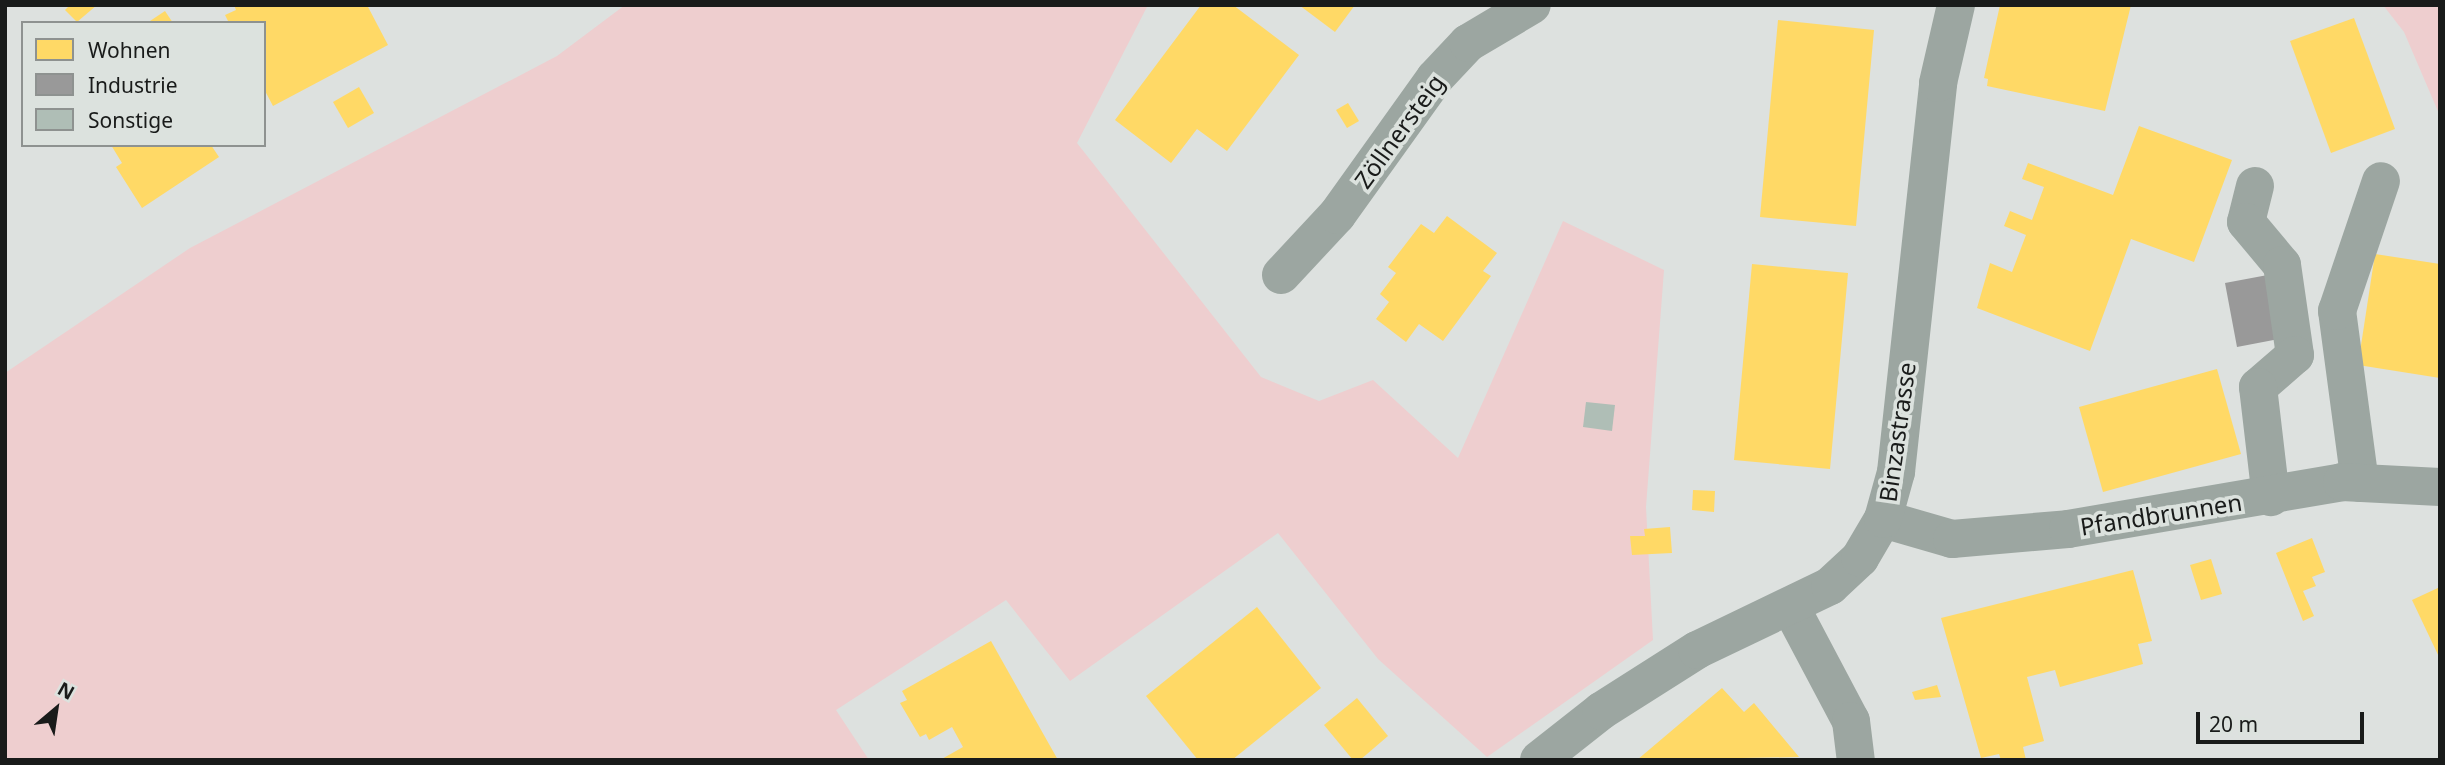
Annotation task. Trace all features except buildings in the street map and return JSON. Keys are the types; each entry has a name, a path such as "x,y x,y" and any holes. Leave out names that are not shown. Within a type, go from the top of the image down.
{"street":[{"name":"Zöllnersteig","path":"1281,275 1337,215 1435,78 1468,43 1532,5"},
{"name":"Binzastrasse","path":"1539,760 1601,711 1697,650 1790,606 1840,577 1860,558 1883,519 1896,472 1938,83 1956,5"},
{"path":"2360,483 2337,311 2381,181"},
{"path":"2255,186 2246,222 2282,265 2295,355 2258,387 2271,497"},
{"name":"Pfandbrunnen","path":"1883,519 1952,539 2068,529 2271,497 2342,482 2440,486"},
{"path":"1790,606 1851,721 1856,760"}],"shaded area":[{"path":"625,5 1148,5 1077,143 1261,377 1319,401 1373,380 1458,458 1563,221 1664,270 1646,507 1653,640 1487,757 1378,659 1278,533 1070,681 1006,600 836,710 869,760 5,760 5,373 190,248 557,56"},
{"path":"2383,5 2440,5 2440,116 2404,32"}]}
